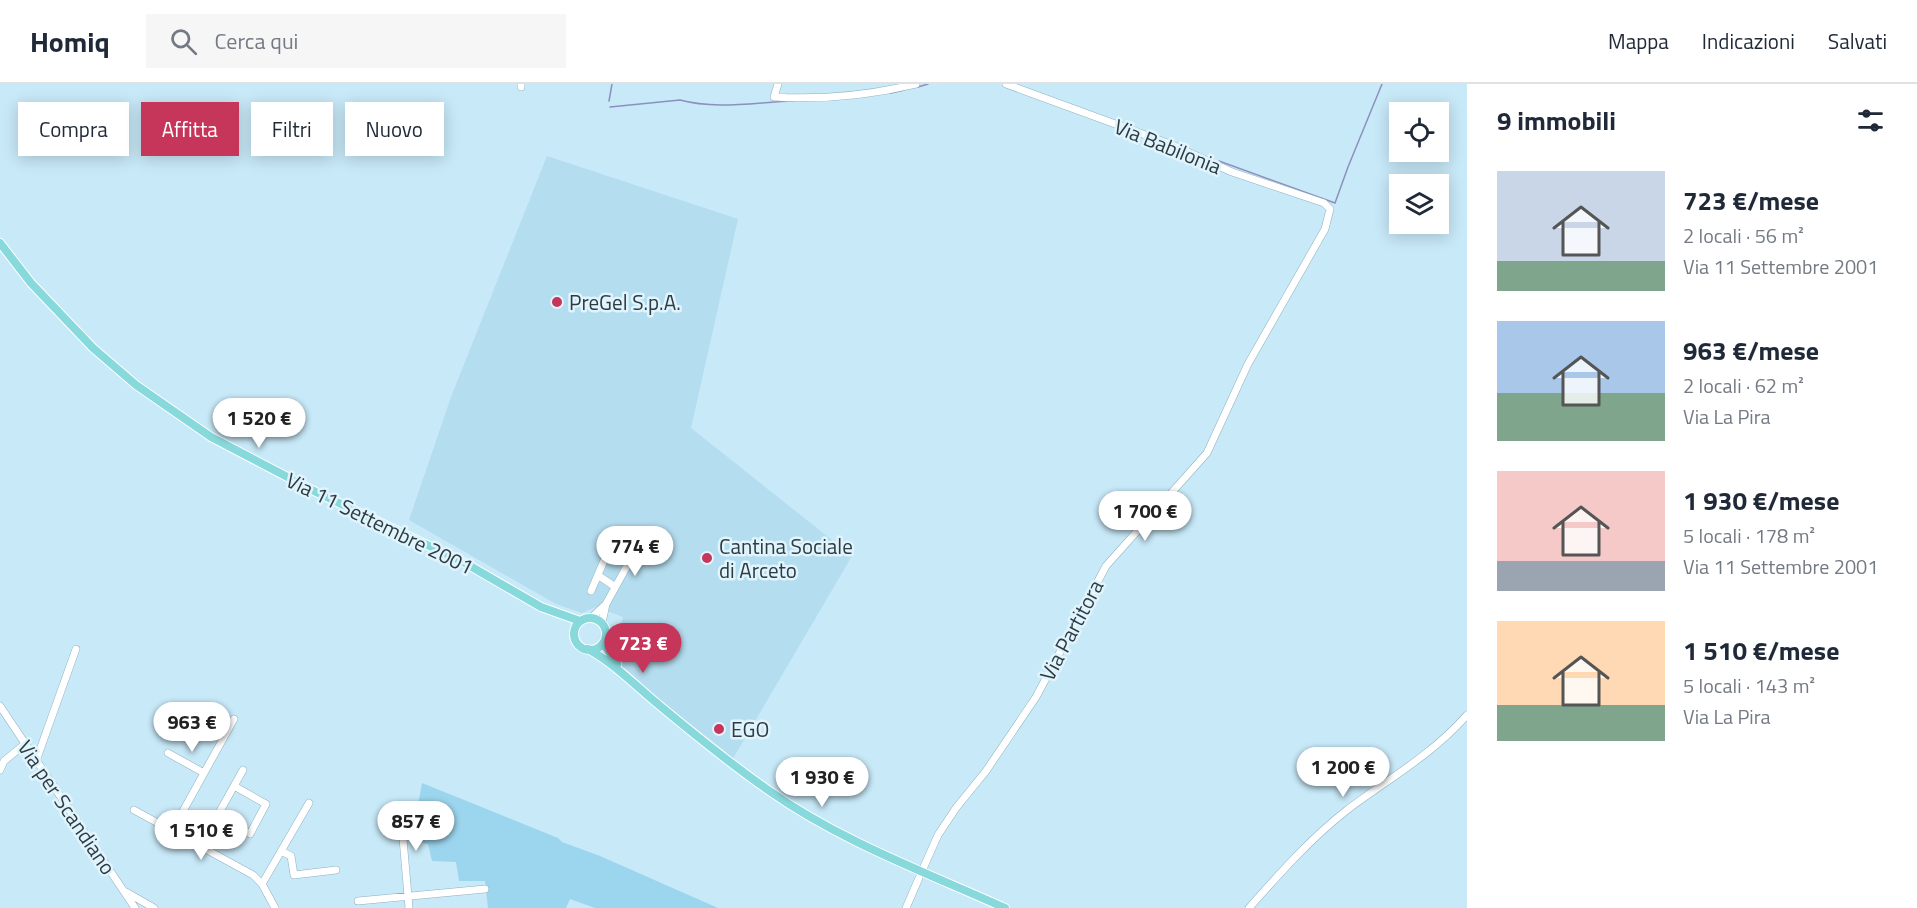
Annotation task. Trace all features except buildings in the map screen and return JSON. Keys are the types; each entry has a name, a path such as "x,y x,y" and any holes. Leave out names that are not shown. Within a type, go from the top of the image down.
{"main road":[{"name":"Via 11 Settembre 2001","path":"0,243 31,283 93,348 136,384 211,437 243,455 465,563 548,610 571,627 576,642 583,648 622,672 655,702 768,790 802,812 920,875 1005,908"},
{"name":"Via 11 Settembre 2001","path":"548,610 580,621"},
{"path":"574,632 580,621 591,618 602,623 606,634 603,643 597,648 588,650"},
{"name":"Via 11 Settembre 2001","path":"603,643 622,672"}],"street":[{"path":"778,84 774,97 826,98 916,84"},
{"name":"Via Babilonia","path":"1006,84 1170,144 1232,172 1330,207"},
{"name":"Via Partitora","path":"906,908 932,844 956,808 986,771 1036,697 1106,566 1207,453 1248,364 1325,229 1330,207"},
{"path":"602,623 606,604 614,586 642,539"},
{"path":"591,591 612,542 637,550"},
{"path":"599,576 614,586"},
{"path":"591,618 606,604"},
{"path":"36,761 76,649"},
{"name":"Via per Scandiano","path":"0,706 135,908"},
{"path":"1249,908 1315,837 1349,809 1424,757 1467,716"},
{"path":"172,831 234,719"},
{"path":"0,770 4,761 25,744"},
{"path":"168,753 204,773"},
{"path":"200,847 243,770"},
{"path":"217,817 250,834 266,804 234,786"},
{"path":"262,884 309,803"},
{"path":"134,810 253,875 262,884 275,908"},
{"path":"392,816 399,819 402,827 410,908"},
{"path":"281,851 291,856 294,875 336,870"},
{"path":"358,901 485,890"},
{"path":"124,891 154,908"}],"shaded area":[{"path":"547,156 738,219 691,428 852,556 731,762 725,757 727,753 622,670 613,655 623,617 596,607 582,613 556,604 409,520 451,397"},
{"path":"422,783 558,838 562,842 600,856 718,908 595,908 570,899 566,908 488,908 485,881 459,881 456,862 432,861 428,844 418,842 417,811"}],"waterway":[{"path":"609,101 612,84"},
{"path":"918,87 928,84"},
{"path":"1219,161 1335,203 1382,84"},
{"path":"891,93 904,90"},
{"path":"610,107 680,100 708,105 794,101"}],"place":[{"name":"PreGel S.p.A.","path":"557,302"},
{"name":"Cantina Sociale di Arceto","path":"707,558"},
{"name":"EGO","path":"719,729"}]}
